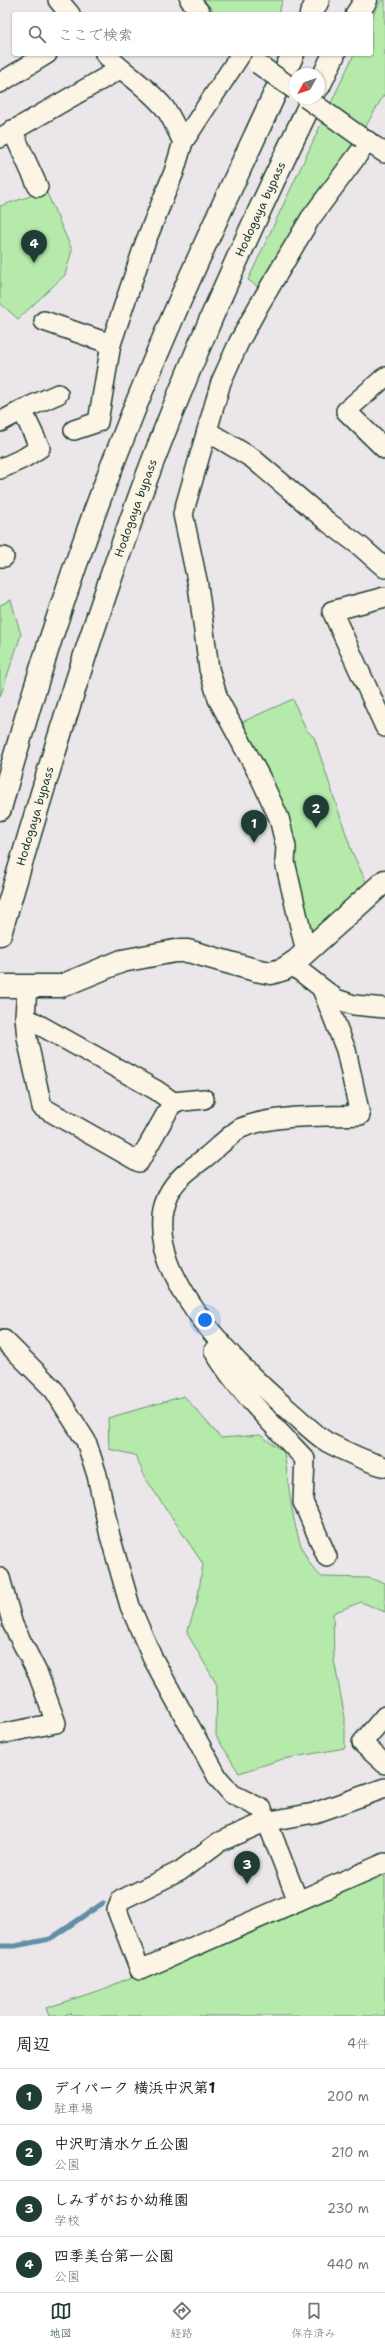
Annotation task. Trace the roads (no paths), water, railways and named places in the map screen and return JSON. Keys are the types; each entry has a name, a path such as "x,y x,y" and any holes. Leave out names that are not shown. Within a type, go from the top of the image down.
{"main road":[{"path":"312,12 318,0"},
{"path":"354,12 360,0"},
{"path":"358,12 366,0"},
{"path":"0,809 44,657 113,463 181,298 292,56"},
{"path":"325,73 333,56"},
{"name":"Hodogaya bypass","path":"0,934 67,710 124,539 156,453 232,270 310,104"},
{"path":"16,987 61,986 122,961 175,951 188,951 255,970 271,972 299,958 385,881"}],"street":[{"path":"58,0 68,12"},
{"path":"190,0 199,12"},
{"path":"0,83 45,56"},
{"path":"107,56 120,69 144,86 165,107 183,142"},
{"path":"74,430 98,422 111,344 145,243 174,172 183,142 240,56"},
{"path":"251,59 289,86"},
{"path":"38,187 6,134 120,69"},
{"path":"315,104 376,145 310,219 258,306 221,382 182,514 198,585 209,668 218,699 261,779 279,818 286,847 286,862 299,958 322,989 346,1050 360,1115 259,1122 239,1128 224,1143 179,1178 168,1194 164,1210 162,1234 168,1258 184,1293 224,1368 255,1406 305,1460 303,1502 327,1556"},
{"path":"44,321 111,344"},
{"path":"385,377 346,411 385,449"},
{"path":"0,422 22,410 58,394"},
{"path":"0,469 24,458 40,448 43,443 22,410"},
{"path":"207,431 252,458 328,523 360,546 385,568"},
{"path":"385,597 332,611 385,727"},
{"path":"16,987 26,1017 28,1038 42,1107 139,1162 173,1102"},
{"path":"322,989 336,999 354,1006 385,1008"},
{"path":"26,1017 156,1090 173,1102 204,1099"},
{"path":"184,1293 235,1361 266,1390 326,1441 366,1462 385,1468"},
{"path":"4,1340 54,1390 86,1441 97,1475 110,1536 130,1606 152,1657 218,1778 232,1794 262,1809 265,1822 298,1901"},
{"path":"0,1578 13,1625 38,1674 56,1723 0,1734"},
{"path":"385,1716 362,1743 385,1764"},
{"path":"385,1788 314,1813 265,1822 219,1842 180,1871 121,1900 117,1910 140,1970 385,1862"}],"waterway":[{"path":"0,1946 15,1946 50,1939 103,1903"}],"place":[{"name":"四季美台第一公園","path":"34,263"},
{"name":"中沢町清水ケ丘公園","path":"316,828"},
{"name":"デイパーク 横浜中沢第1","path":"254,843"},
{"name":"しみずがおか幼稚園","path":"247,1884"}]}
